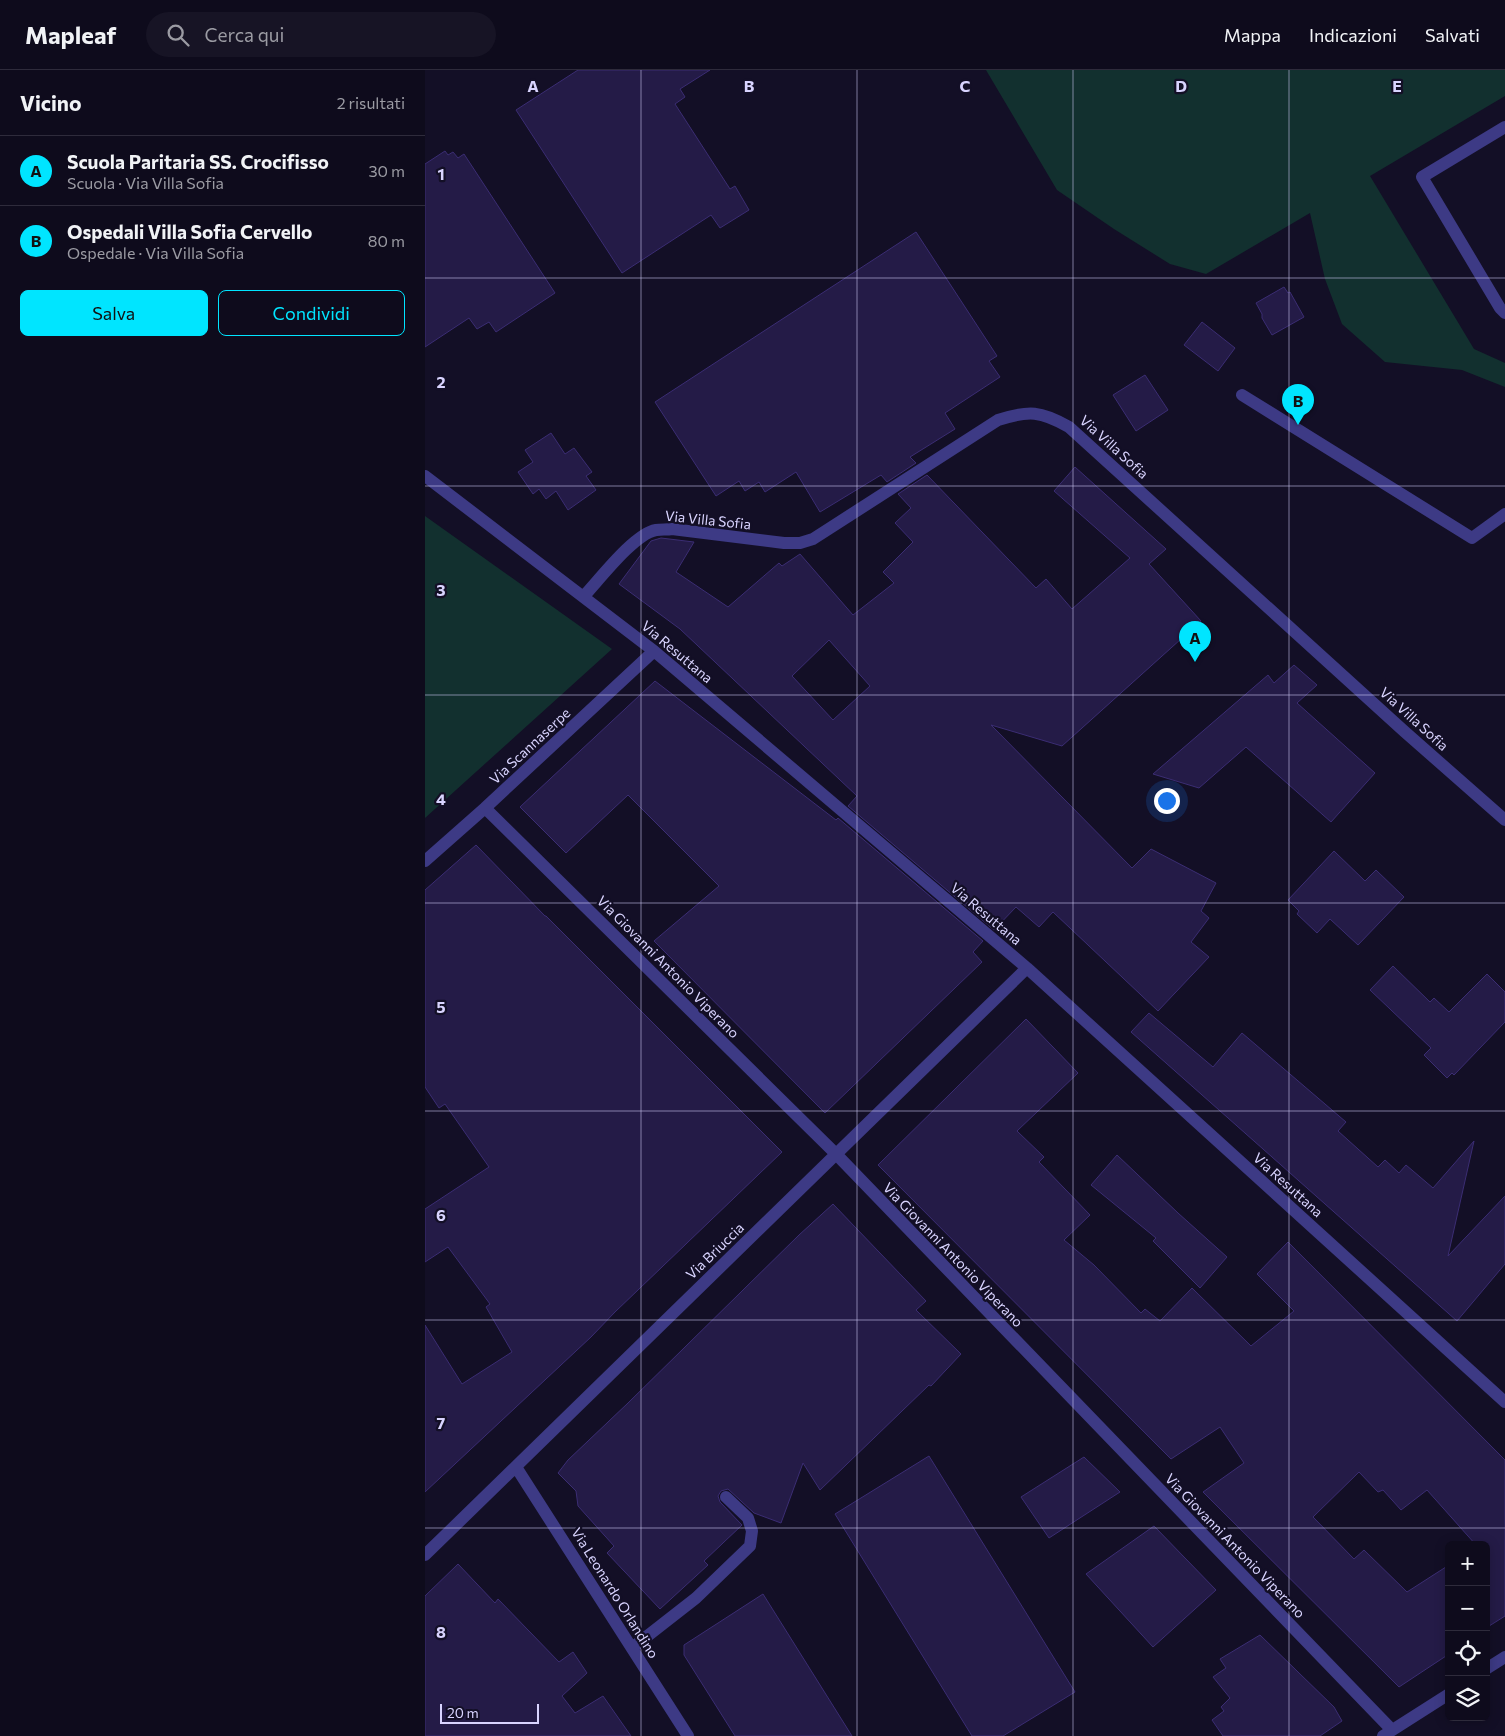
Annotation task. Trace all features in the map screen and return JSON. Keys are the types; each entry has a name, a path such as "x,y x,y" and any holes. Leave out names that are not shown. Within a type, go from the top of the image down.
{"street":[{"path":"1505,126 1422,177 1505,313"},
{"path":"1241,395 1472,538 1505,514"},
{"name":"Via Villa Sofia","path":"584,596 632,544 643,535 655,530 672,529 784,543 799,543 813,539 998,420 1033,413 1051,417 1069,427 1405,732 1505,820"},
{"name":"Via Resuttana","path":"425,476 654,651 1027,968 1505,1402"},
{"name":"Via Scannaserpe","path":"425,861 654,651"},
{"name":"Via Giovanni Antonio Viperano","path":"485,808 835,1154 1388,1733"},
{"name":"Via Briuccia","path":"425,1556 1027,968"},
{"name":"Via Leonardo Orlandino","path":"516,1467 688,1736"},
{"path":"632,1648 696,1598 750,1546 752,1531 748,1518 726,1497"},
{"path":"1490,1666 1505,1657"},
{"path":"1388,1733 1445,1697"}],"green space":[{"path":"986,70 1505,70 1505,96 1370,176 1474,349 1505,363 1505,387 1462,370 1385,362 1342,324 1325,279 1310,213 1206,274 1170,264 1057,190"},
{"path":"425,516 612,649 425,818"}],"building":[{"path":"578,70 710,70 680,89 685,97 675,104 730,189 735,186 749,210 720,228 711,215 622,273 516,110"},
{"path":"445,151 448,155 453,152 458,158 464,154 555,293 496,332 489,322 477,329 469,318 425,347 425,164"},
{"path":"916,232 997,356 989,361 1000,377 945,413 955,429 910,457 916,463 887,482 881,475 820,512 796,472 765,492 759,482 745,491 739,481 716,496 655,402"},
{"path":"1284,287 1288,293 1290,292 1304,317 1272,335 1256,303"},
{"path":"1202,322 1235,348 1218,371 1184,345"},
{"path":"1145,375 1168,410 1136,431 1113,395"},
{"path":"551,433 565,454 574,448 592,472 586,476 596,490 568,510 556,491 546,499 539,489 533,494 518,472 533,462 525,450"},
{"path":"1075,467 1166,549 1149,564 1201,621 1062,746 991,725 1132,868 1151,849 1216,883 1201,911 1209,918 1191,942 1209,957 1158,1011 1053,912 1039,927 1016,907 994,930 848,806 857,796 680,629 619,584 651,541 661,538 694,542 676,572 728,607 779,563 782,566 800,554 853,615 894,583 883,572 913,542 895,523 911,508 898,494 927,475 1036,588 1046,579 1072,609 1130,558 1054,491","holes":["829,640 870,686 833,720 792,676"]},
{"path":"1294,665 1317,685 1297,703 1375,773 1331,822 1246,747 1199,788 1153,774 1268,675 1274,683"},
{"path":"655,681 836,820 838,818 983,941 973,952 982,962 825,1113 654,941 719,886 628,795 566,853 520,807"},
{"path":"476,845 782,1152 591,1337 425,1492 425,1325 462,1384 512,1352 486,1307 490,1304 448,1247 425,1262 425,1209 489,1167 445,1104 439,1108 425,1087 425,890"},
{"path":"1334,851 1365,881 1376,870 1404,897 1358,945 1330,919 1317,933 1297,914 1299,911 1288,900"},
{"path":"1393,966 1430,1002 1434,998 1449,1012 1487,974 1505,992 1505,1022 1454,1075 1452,1073 1447,1078 1424,1055 1431,1048 1370,990"},
{"path":"1149,1013 1213,1067 1242,1033 1346,1122 1338,1131 1378,1167 1385,1160 1399,1173 1406,1165 1433,1188 1474,1141 1448,1256 1505,1196 1505,1264 1457,1321 1131,1032"},
{"path":"1026,1019 1078,1073 1017,1131 1044,1157 1039,1162 1090,1215 1064,1240 1094,1265 1141,1313 1145,1309 1160,1321 1192,1288 1251,1346 1294,1311 1257,1274 1288,1242 1505,1460 1505,1616 1490,1625 1490,1541 1472,1541 1427,1490 1401,1510 1383,1490 1378,1492 1359,1472 1313,1517 1354,1559 1364,1550 1407,1592 1445,1568 1445,1657 1399,1687 1203,1492 1244,1463 1220,1427 1171,1459 878,1165"},
{"path":"1117,1155 1227,1257 1200,1288 1153,1241 1156,1238 1091,1185"},
{"path":"833,1204 926,1301 916,1310 961,1354 931,1386 929,1385 820,1490 803,1463 781,1523 754,1513 728,1489 721,1491 718,1496 720,1502 742,1525 704,1561 708,1565 660,1609 607,1553 614,1546 578,1506 576,1491 558,1473 568,1460"},
{"path":"929,1456 1075,1692 1003,1736 972,1736 835,1514"},
{"path":"1084,1457 1120,1492 1049,1538 1021,1497"},
{"path":"1154,1526 1216,1590 1153,1647 1086,1574"},
{"path":"458,1564 495,1603 498,1599 559,1662 573,1652 587,1673 562,1696 575,1713 603,1696 631,1736 425,1736 425,1596"},
{"path":"763,1594 852,1736 735,1736 684,1655 684,1645"},
{"path":"1260,1635 1334,1707 1342,1721 1320,1736 1223,1736 1212,1720 1224,1711 1221,1707 1230,1698 1213,1677 1226,1668 1220,1659"}],"place":[{"name":"Ospedali Villa Sofia Cervello","path":"1298,425"},
{"name":"Scuola Paritaria SS. Crocifisso","path":"1195,662"}]}
